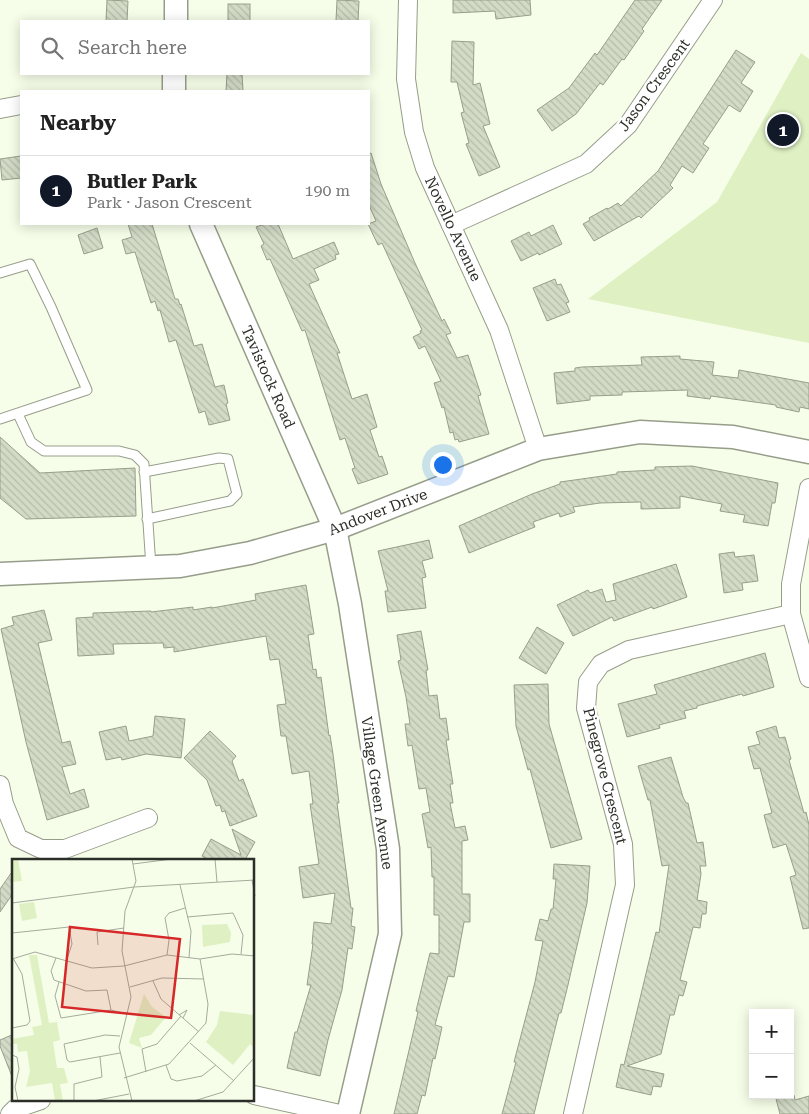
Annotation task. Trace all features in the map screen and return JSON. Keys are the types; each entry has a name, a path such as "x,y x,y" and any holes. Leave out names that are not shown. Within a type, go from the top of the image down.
{"street":[{"path":"176,0 176,20"},
{"name":"Novello Avenue","path":"408,0 406,79 414,132 425,168 499,330 538,449"},
{"name":"Jason Crescent","path":"451,225 586,164 628,125 713,0"},
{"path":"174,75 174,90"},
{"path":"0,109 20,104"},
{"name":"Tavistock Road","path":"201,225 335,529"},
{"name":"Andover Drive","path":"0,574 180,566 250,553 335,529 538,449 640,432 734,437 809,452"},
{"path":"809,488 791,584 791,614 809,678"},
{"name":"Village Green Avenue","path":"335,529 350,604 388,849 390,934 348,1114"},
{"name":"Pinegrove Crescent","path":"573,1114 625,885 623,844 586,708 588,682 601,664 629,650 791,614"},
{"path":"0,784 4,804 18,838 41,849 65,848 148,818"},
{"path":"255,1095 340,1114"},
{"path":"10,1114 15,1109 36,1102"}],"lane":[{"path":"0,273 30,264 52,307 87,390 0,419"},
{"path":"18,414 31,442 44,451 119,450 135,455 144,464 151,567"},
{"path":"144,472 219,458 228,459 237,494 230,502 148,519"}],"green space":[{"path":"801,53 809,59 809,343 588,299 717,202"}],"building":[{"path":"107,0 128,1 127,20 106,20"},
{"path":"337,0 359,1 358,20 336,20"},
{"path":"453,0 530,0 531,15 496,19 495,11 453,13"},
{"path":"635,0 662,0 624,60 622,59 603,85 600,83 576,114 552,131 537,110 569,88 595,53 597,55"},
{"path":"228,4 250,4 250,20 228,20"},
{"path":"452,41 474,42 473,85 480,83 490,124 483,126 500,167 479,176 466,144 469,143 461,113 464,112 457,82 451,82"},
{"path":"736,50 755,62 741,83 753,91 740,112 729,105 703,144 709,148 693,173 682,166 670,185 673,188 641,218 639,216 594,241 583,224 590,220 589,218 607,208 618,203 621,206 658,171"},
{"path":"227,75 242,75 243,90 226,90"},
{"path":"370,154 415,263 442,321 444,319 451,333 446,335 457,358 468,355 481,395 478,396 489,434 459,442 458,439 455,440 453,432 450,433 444,407 442,408 434,383 441,381 425,346 419,349 413,337 421,333 420,331 422,330 382,243 378,245 368,225 376,221 370,207"},
{"path":"20,156 20,178 2,180 0,159"},
{"path":"128,225 152,225 175,299 178,299 181,304 194,346 202,344 215,387 224,385 230,420 209,425 205,411 199,413 176,340 169,342 160,310 158,311 155,301 151,303 135,252 126,254 122,240 132,237"},
{"path":"278,225 293,259 334,242 339,254 335,255 336,259 314,269 319,280 309,284 340,353 337,353 352,399 367,394 377,427 370,430 379,457 382,456 388,474 358,484 352,469 355,468 345,438 340,440 305,330 302,331 270,259 267,260 261,246 264,244 256,227"},
{"path":"553,225 562,244 521,261 511,241 529,232 531,236"},
{"path":"97,228 103,248 84,254 78,235"},
{"path":"555,279 557,285 561,284 569,302 566,303 570,312 547,321 533,288"},
{"path":"680,356 680,359 714,362 712,375 738,378 739,370 809,383 809,409 800,407 799,412 776,407 776,405 711,396 710,399 687,396 688,390 622,392 622,395 590,396 590,400 557,404 554,373 575,371 575,368 582,367 642,365 641,357"},
{"path":"0,437 40,473 135,468 136,516 26,519 0,498"},
{"path":"692,466 778,483 775,503 772,503 768,526 743,522 745,515 720,511 722,504 680,496 680,508 641,509 641,502 600,503 573,507 575,512 560,517 559,513 533,522 535,527 469,553 459,526 532,494 560,484 560,482 617,474 617,472 655,470 655,467"},
{"path":"429,540 433,558 422,561 426,577 422,578 426,608 388,612 385,591 388,591 378,551"},
{"path":"734,552 735,557 754,555 758,581 742,583 743,590 724,593 719,554"},
{"path":"676,564 687,597 653,609 652,607 614,621 612,617 573,636 557,605 588,590 590,593 602,589 606,602 616,600 613,584"},
{"path":"306,585 314,634 308,635 313,670 316,669 317,678 321,677 333,754 339,803 337,803 351,908 353,908 351,926 355,927 352,949 348,948 342,990 320,1076 287,1068 295,1032 297,1032 311,985 307,985 314,922 331,924 335,893 303,898 299,867 319,864 310,804 313,804 309,771 292,774 286,736 281,736 277,705 286,704 279,659 270,660 266,636 174,652 174,647 164,648 163,643 113,644 114,654 78,656 76,618 93,617 93,613 151,612 193,607 193,610 212,608 256,600 255,594"},
{"path":"44,610 52,640 38,643 62,743 70,741 76,764 62,767 70,794 84,789 89,807 47,820 26,742 1,629 14,625 12,617"},
{"path":"537,627 564,643 546,674 519,658"},
{"path":"421,631 428,670 426,670 429,696 437,695 440,719 446,718 449,740 446,740 453,784 450,784 453,803 450,803 455,828 465,826 468,840 462,841 462,894 470,894 470,922 464,922 454,977 448,976 435,1025 442,1027 425,1096 422,1095 417,1114 394,1114 430,953 439,954 439,915 434,915 434,877 432,877 431,847 428,848 422,814 430,812 426,788 419,789 412,745 408,746 405,724 410,724 398,661 401,660 397,635"},
{"path":"765,653 774,687 697,706 697,708 684,711 686,718 659,725 660,728 627,737 618,704 657,694 654,685"},
{"path":"548,684 549,724 582,839 551,848 530,769 528,770 516,726 514,685"},
{"path":"155,716 185,719 181,758 146,754 122,760 121,757 106,760 99,732 126,726 129,741 153,736"},
{"path":"776,726 779,738 785,737 791,759 789,760 809,825 809,928 803,929 790,877 796,875 786,844 773,848 764,815 772,813 760,768 754,769 748,747 760,744 756,732"},
{"path":"210,731 236,756 232,761 239,781 243,779 257,816 230,826 225,811 222,812 220,805 216,806 207,780 184,758"},
{"path":"671,757 683,797 686,803 688,803 697,843 703,842 706,866 700,866 701,874 697,900 707,902 706,914 702,914 700,928 693,927 680,980 687,982 683,996 679,995 674,1015 670,1015 661,1054 627,1066 664,1074 661,1087 653,1086 651,1095 616,1087 621,1064 624,1065 656,932 659,933 669,865 662,866 650,800 648,800 638,766"},
{"path":"232,829 255,842 246,858 248,859 207,859 202,856 211,839 241,855"},
{"path":"554,864 590,866 587,903 561,1013 559,1013 534,1114 502,1114 535,982 543,941 535,940 540,919 548,921 551,909 553,909 556,879 553,879"},
{"path":"12,872 12,895 0,912 0,889"},
{"path":"12,1035 12,1076 0,1046 0,1040"},
{"path":"794,1095 795,1100 809,1096 809,1114 780,1114 776,1099 794,1099"}],"place":[{"name":"Butler Park","path":"783,130"}]}
